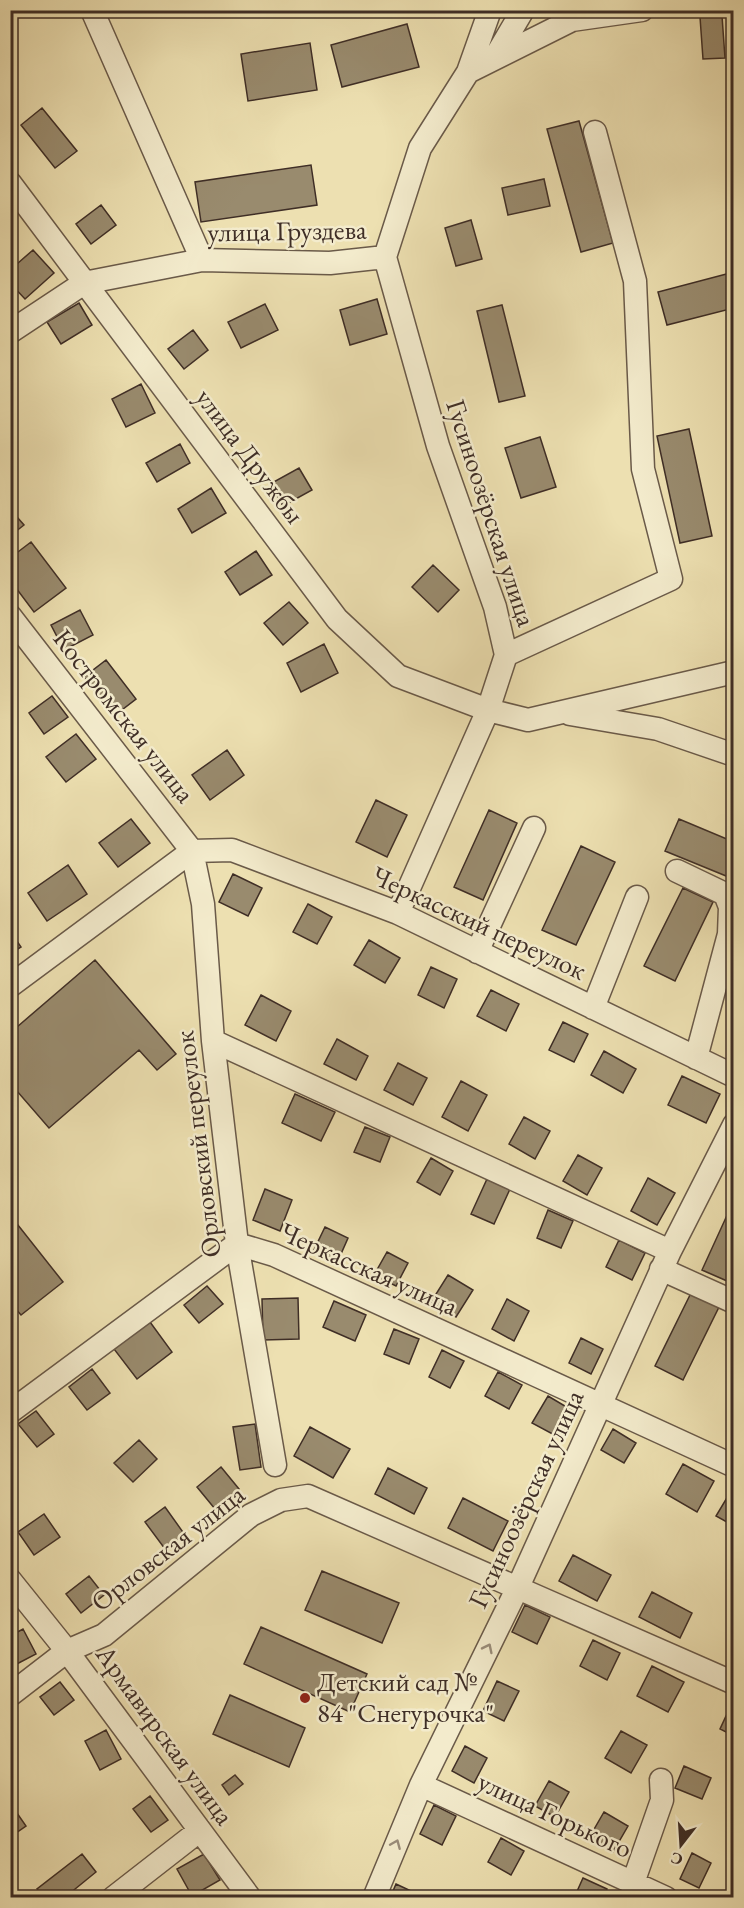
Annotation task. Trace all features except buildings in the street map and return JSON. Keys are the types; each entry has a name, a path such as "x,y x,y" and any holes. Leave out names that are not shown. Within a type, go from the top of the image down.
{"street":[{"path":"92,10 202,260"},
{"name":"улица Груздева","path":"10,332 84,282 202,260 330,263 385,257 420,148 468,72 490,10"},
{"path":"494,59 523,10"},
{"path":"468,72 572,20 642,10"},
{"path":"506,655 671,579 643,469 635,281 595,132"},
{"name":"улица Дружбы","path":"10,183 338,619 398,676 488,710 528,720 734,672"},
{"name":"Гусиноозёрская улица","path":"385,257 438,446 495,607 506,655 488,710 398,913"},
{"name":"Костромская улица","path":"10,616 192,851"},
{"path":"559,712 658,729 734,755"},
{"path":"477,952 534,828"},
{"name":"Черкасский переулок","path":"192,851 232,850 398,913 734,1076"},
{"path":"10,986 192,851"},
{"name":"Орловский переулок","path":"192,851 203,904 213,1041 237,1244 275,1465"},
{"path":"677,871 725,894 730,907 729,934 696,1058"},
{"path":"593,1008 637,897"},
{"path":"213,1041 665,1260 734,1302"},
{"name":"Гусиноозёрская улица","path":"374,1898 421,1785 518,1587 665,1260 734,1125"},
{"name":"Черкасская улица","path":"10,1412 237,1244 274,1255 734,1466"},
{"name":"Орловская улица","path":"10,1695 67,1651 104,1635 251,1515 281,1500 308,1496 734,1683"},
{"name":"Армавирская улица","path":"10,1580 67,1651 250,1898"},
{"path":"633,1882 662,1800 661,1780"},
{"name":"улица Горького","path":"421,1785 666,1898"},
{"path":"113,1898 199,1831"}],"place":[{"name":"Детский сад № 84 \"Снегурочка\"","path":"305,1698"}]}
